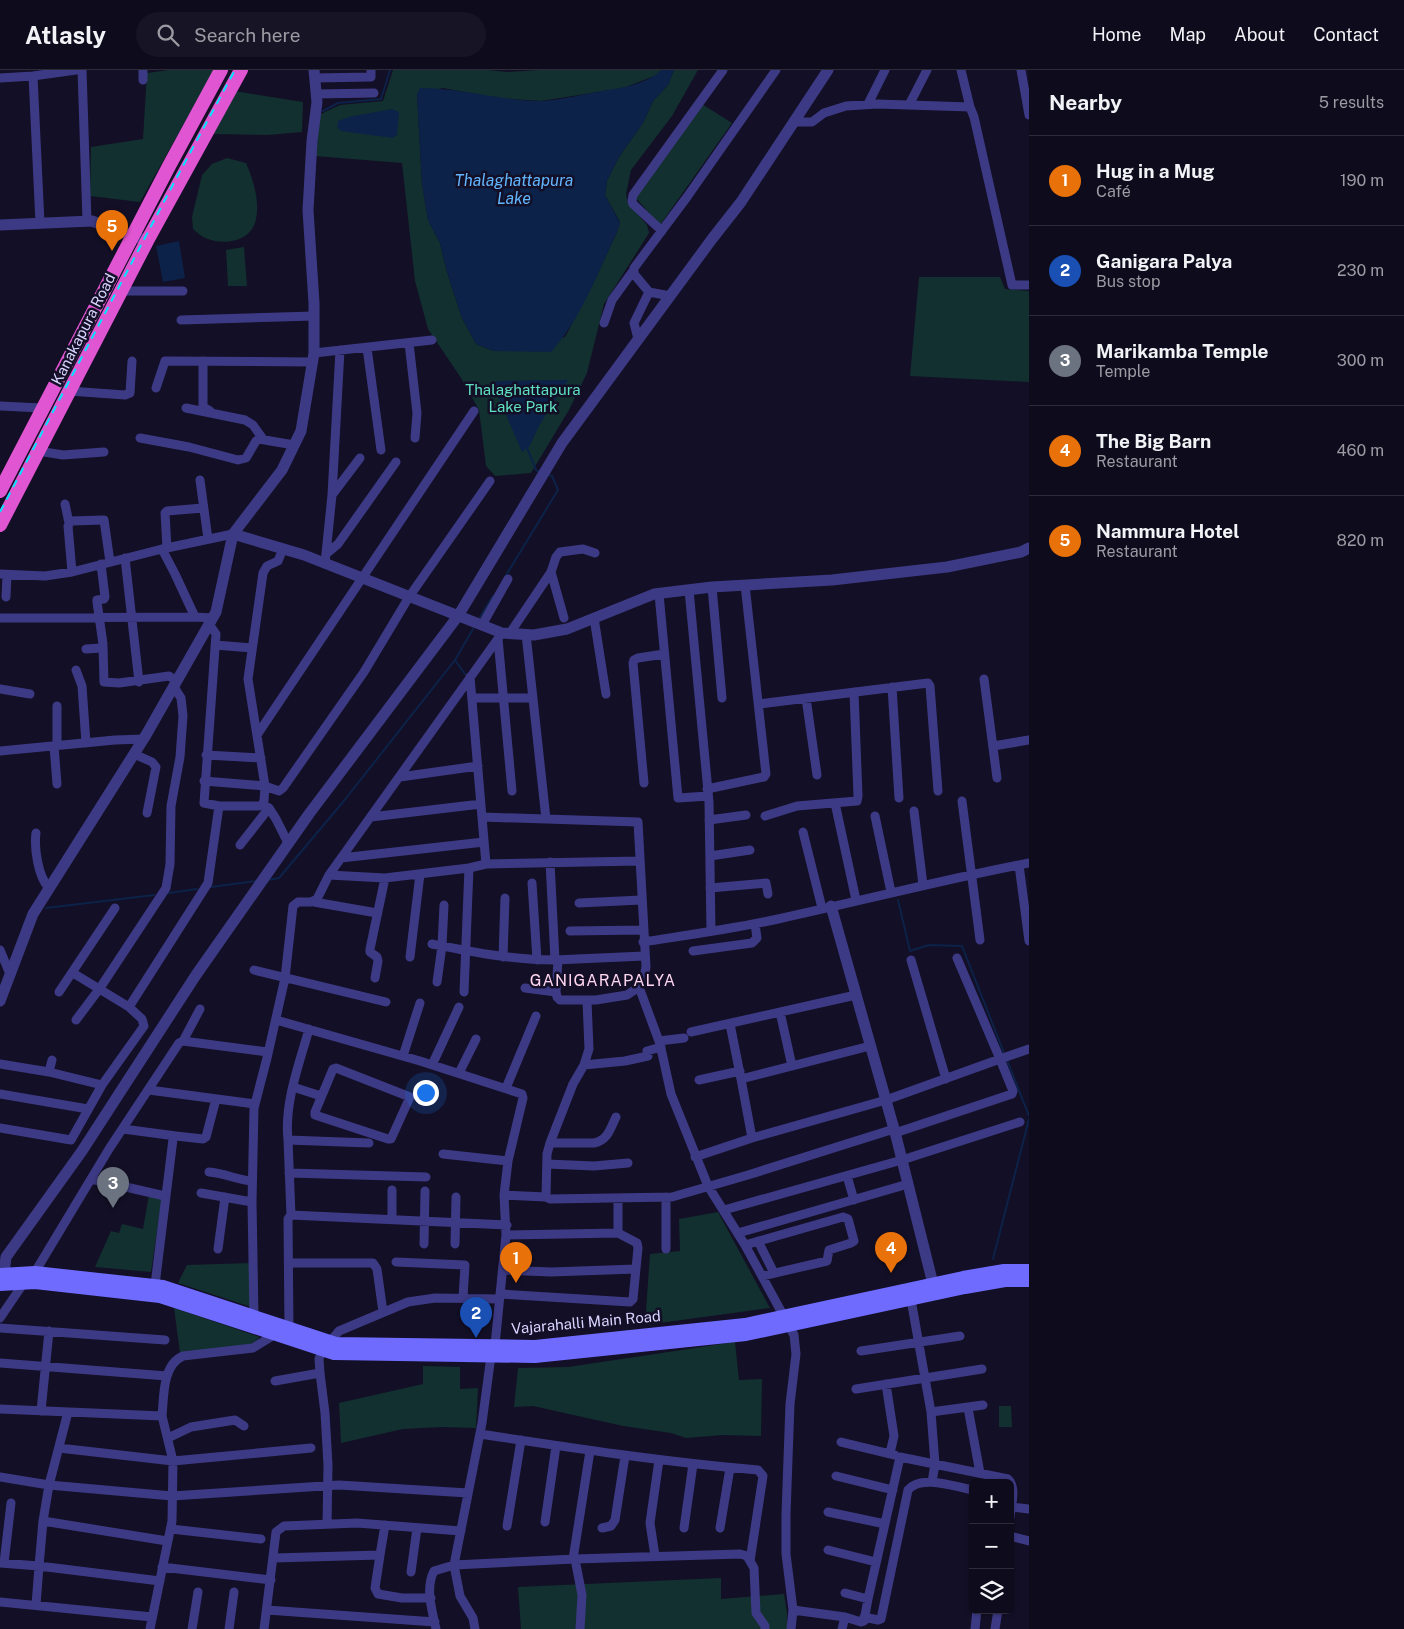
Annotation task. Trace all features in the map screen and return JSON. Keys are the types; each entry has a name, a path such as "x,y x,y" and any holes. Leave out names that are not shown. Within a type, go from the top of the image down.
{"highway":[{"name":"Kanakapura Road","path":"1,487 221,70"},
{"name":"Kanakapura Road","path":"0,525 147,241 241,70"}],"main road":[{"name":"Vajarahalli Main Road","path":"1,1279 23,1284 35,1283 160,1297 274,1335 326,1347 493,1350 787,1321 934,1289 1004,1270 1029,1270"},
{"name":"Vajarahalli Main Road","path":"1,1279 35,1272 155,1285 289,1329 326,1347"},
{"name":"Vajarahalli Main Road","path":"934,1289 1005,1281 1029,1281"}],"street":[{"path":"3,75 33,76 76,70"},
{"path":"82,70 87,221"},
{"path":"143,70 143,80"},
{"path":"0,1001 33,914 144,739 216,612 232,534 282,470 301,431 313,357 314,316 308,210 316,94 315,74 355,74 371,78 371,70"},
{"path":"662,232 634,204 633,195 723,70"},
{"path":"604,323 612,300 776,70"},
{"path":"1,1279 6,1257 82,1151 196,975 288,843 458,616 562,442 741,202 828,70"},
{"path":"868,104 885,70"},
{"path":"909,105 927,70"},
{"path":"961,70 974,117 1012,285 1029,285"},
{"path":"1021,70 1027,90 1029,114"},
{"path":"33,76 40,223"},
{"path":"316,94 374,93"},
{"path":"794,122 812,122 824,113 846,106 868,104 970,107"},
{"path":"0,225 92,221 147,241"},
{"path":"633,271 649,292 670,296"},
{"path":"122,291 183,291"},
{"path":"638,339 634,323 649,292"},
{"path":"181,320 314,316"},
{"path":"156,388 165,361 313,357 340,350 432,340"},
{"path":"409,343 417,413 415,438"},
{"path":"367,348 381,450"},
{"path":"326,558 332,495 340,350"},
{"path":"69,391 125,395 130,393 132,361"},
{"path":"203,361 203,407 214,414"},
{"path":"0,406 42,408"},
{"path":"186,408 250,422 263,439"},
{"path":"257,735 474,411"},
{"path":"140,438 189,447 238,460 246,458 256,441 263,439 294,445"},
{"path":"38,451 63,455 104,452"},
{"path":"332,495 360,458"},
{"path":"326,558 396,462"},
{"path":"200,480 208,539"},
{"path":"204,781 265,786 279,791 284,788 364,672 409,597 490,481"},
{"path":"65,504 69,523 72,572"},
{"path":"195,617 165,548 165,513 167,511 203,508"},
{"path":"69,523 71,521 104,520 105,596 104,599 97,600 103,646 104,682 119,683 168,676 175,684 181,698 184,716 180,757 171,806 170,864 166,888 100,988 76,1020"},
{"path":"6,597 4,574 45,576 72,572 165,548 232,534 326,558 363,577 503,635 534,635 567,630 659,594 712,587 832,580 947,567 1021,552 1029,548"},
{"path":"283,548 278,561 267,566 263,573 248,679 265,786 265,806 276,819 288,843"},
{"path":"314,902 317,900 329,875 470,677 550,572 560,552 583,550 595,553"},
{"path":"125,558 138,681"},
{"path":"550,572 564,618"},
{"path":"482,625 508,579"},
{"path":"659,594 678,798 708,793 766,776 745,585"},
{"path":"712,587 722,698"},
{"path":"689,590 708,793 711,931"},
{"path":"0,618 195,617 211,621"},
{"path":"594,618 606,694"},
{"path":"211,621 216,634 204,781 204,803 219,806 265,806"},
{"path":"526,634 546,819"},
{"path":"503,635 503,698 512,791"},
{"path":"215,645 252,648"},
{"path":"86,649 103,646"},
{"path":"644,783 633,663 638,658 664,654"},
{"path":"76,670 82,686 86,743"},
{"path":"470,677 486,864"},
{"path":"984,679 997,778"},
{"path":"759,704 926,683 930,686 938,791"},
{"path":"892,687 899,798"},
{"path":"0,689 30,694"},
{"path":"765,816 797,806 855,802 858,799 854,692"},
{"path":"472,698 533,698"},
{"path":"806,698 817,775"},
{"path":"56,784 57,706"},
{"path":"0,752 115,740 144,739"},
{"path":"993,746 1029,740"},
{"path":"134,754 152,762 156,767 147,814"},
{"path":"206,755 260,758"},
{"path":"400,776 478,766"},
{"path":"962,801 980,940"},
{"path":"835,803 856,900"},
{"path":"371,817 481,804"},
{"path":"129,1007 208,882 219,806"},
{"path":"240,845 265,806"},
{"path":"914,811 923,885"},
{"path":"709,820 746,815"},
{"path":"875,816 891,892"},
{"path":"482,817 636,821 639,824 639,861 646,967 639,987 627,995 587,1000 560,1000 556,997 556,960 550,862"},
{"path":"803,832 856,995 895,1131 934,1289"},
{"path":"36,833 36,857 44,882 49,888"},
{"path":"341,858 484,842"},
{"path":"710,856 750,850"},
{"path":"329,875 385,878 469,868 486,864 639,861"},
{"path":"643,942 755,924 891,892 1029,863"},
{"path":"1019,865 1029,941"},
{"path":"464,992 469,868"},
{"path":"410,957 420,874"},
{"path":"374,978 378,961 377,957 370,952 370,949 385,878"},
{"path":"532,883 537,960"},
{"path":"710,888 766,884 768,894"},
{"path":"503,957 506,898"},
{"path":"579,903 641,900"},
{"path":"254,1317 252,1181 255,1104 285,978 293,906 298,902 314,902 377,913"},
{"path":"437,982 442,946 444,905"},
{"path":"59,992 115,908"},
{"path":"693,951 752,943 757,938 755,924"},
{"path":"570,931 643,930"},
{"path":"432,944 467,952 537,960 644,956"},
{"path":"0,950 10,974"},
{"path":"504,1195 546,1197 550,1199 666,1197 895,1131 1012,1094 1013,1091 957,958"},
{"path":"911,960 946,1079"},
{"path":"254,970 386,1002"},
{"path":"0,1128 71,1140 102,1085 144,1026 142,1019 129,1007 73,973"},
{"path":"639,987 660,1044 671,1094 695,1157 708,1186 745,1245 794,1334 796,1354 790,1404 786,1514 786,1554 793,1610 791,1629"},
{"path":"525,988 556,992"},
{"path":"584,1065 625,1061 648,1056 647,1051 660,1044 688,1035 856,995"},
{"path":"546,1197 550,1143 573,1084 584,1065 588,1049 587,1000"},
{"path":"403,1056 420,1003"},
{"path":"432,1065 459,1007"},
{"path":"183,1041 200,1009"},
{"path":"780,1012 792,1066"},
{"path":"506,1088 536,1016"},
{"path":"276,1020 460,1073 522,1094 523,1098 508,1161 504,1195 507,1225 493,1350 480,1434 454,1566 460,1596 472,1618 474,1629"},
{"path":"730,1024 752,1138"},
{"path":"289,1329 288,1219 290,1215 287,1110 309,1029"},
{"path":"460,1073 476,1039"},
{"path":"35,1272 91,1179 178,1043 183,1041 268,1052"},
{"path":"700,1080 792,1066 870,1046"},
{"path":"128,1047 143,1057"},
{"path":"695,1157 752,1138 886,1100 1029,1048"},
{"path":"49,1072 52,1060"},
{"path":"0,1064 49,1072 102,1085"},
{"path":"336,1068 410,1098 390,1140 316,1116 314,1113 321,1096 333,1069 336,1068"},
{"path":"293,1087 321,1096"},
{"path":"149,1090 255,1104"},
{"path":"0,1094 88,1109"},
{"path":"123,1129 203,1139 206,1137 216,1099"},
{"path":"550,1143 600,1142 606,1138 616,1117"},
{"path":"724,1210 902,1160 1020,1122"},
{"path":"155,1285 173,1139 176,1136"},
{"path":"288,1140 369,1143"},
{"path":"443,1154 508,1161"},
{"path":"547,1164 594,1166 628,1163"},
{"path":"209,1172 252,1181"},
{"path":"289,1173 426,1178"},
{"path":"847,1176 854,1200"},
{"path":"91,1179 165,1196"},
{"path":"738,1233 908,1184"},
{"path":"392,1190 392,1219"},
{"path":"424,1244 425,1192"},
{"path":"201,1193 252,1202"},
{"path":"218,1249 225,1197"},
{"path":"455,1244 456,1197"},
{"path":"666,1197 666,1249"},
{"path":"618,1198 618,1232"},
{"path":"290,1215 507,1225"},
{"path":"745,1245 843,1217 848,1218 854,1240 853,1243 829,1250 827,1261 762,1276"},
{"path":"327,1524 329,1486 325,1413 319,1359 339,1331 417,1300 500,1296 630,1302 633,1299 638,1248 636,1242 618,1232 506,1235"},
{"path":"758,1241 774,1273"},
{"path":"396,1262 466,1265 463,1298"},
{"path":"289,1263 373,1263 377,1269 383,1312"},
{"path":"503,1270 551,1272 636,1269"},
{"path":"0,1318 23,1284"},
{"path":"910,1294 931,1412 935,1464 932,1482"},
{"path":"0,1328 165,1340"},
{"path":"41,1411 49,1331"},
{"path":"150,1629 172,1521 172,1461 162,1416 167,1376 173,1362 182,1356 253,1348 274,1335"},
{"path":"860,1350 960,1336"},
{"path":"0,1363 167,1376"},
{"path":"856,1389 982,1369"},
{"path":"275,1381 320,1373"},
{"path":"886,1384 894,1436 890,1453"},
{"path":"931,1412 983,1405"},
{"path":"968,1408 980,1473"},
{"path":"0,1409 162,1416"},
{"path":"36,1605 43,1521 49,1485 68,1412"},
{"path":"168,1438 191,1427 205,1424 235,1420 244,1426"},
{"path":"480,1434 625,1456 758,1470 763,1476 750,1561"},
{"path":"507,1526 521,1440"},
{"path":"841,1442 900,1457 1008,1479"},
{"path":"545,1522 556,1446"},
{"path":"59,1448 172,1461 311,1448"},
{"path":"580,1629 582,1595 574,1559 590,1451"},
{"path":"602,1528 611,1526 615,1520 625,1456"},
{"path":"793,1610 864,1621 900,1457"},
{"path":"655,1556 650,1523 659,1460"},
{"path":"684,1528 694,1464"},
{"path":"720,1528 730,1468"},
{"path":"836,1476 893,1490"},
{"path":"0,1477 49,1485 172,1496 329,1486 468,1493"},
{"path":"864,1617 874,1620 881,1619 908,1490 915,1484 932,1482 969,1489"},
{"path":"11,1503 2,1563 160,1581"},
{"path":"1014,1508 1029,1510"},
{"path":"828,1512 885,1524"},
{"path":"43,1521 167,1541"},
{"path":"264,1629 276,1532 284,1526 357,1523 461,1531"},
{"path":"385,1525 375,1588 378,1594 402,1598 431,1598"},
{"path":"412,1572 417,1528"},
{"path":"170,1529 261,1539"},
{"path":"1014,1537 1029,1541"},
{"path":"828,1550 876,1562"},
{"path":"267,1610 435,1626 429,1581 434,1571 454,1566 574,1559 740,1554 747,1556 754,1568 756,1613 765,1629"},
{"path":"274,1558 380,1555"},
{"path":"162,1567 271,1580"},
{"path":"192,1629 198,1592"},
{"path":"229,1629 234,1592"},
{"path":"844,1593 868,1599"},
{"path":"0,1602 152,1617"},
{"path":"974,1629 976,1614"},
{"path":"995,1629 997,1614"},
{"path":"842,1629 845,1617"}],"green space":[{"path":"169,70 214,70 140,202 90,196 91,147 143,139 147,73"},
{"name":"Thalaghattapura Lake Park","path":"393,70 487,70 508,72 540,70 661,70 657,75 623,88 541,101 497,98 443,88 417,94 422,184 428,220 440,243 462,318 476,344 494,351 565,337 592,286 620,222 605,195 607,181 619,157 643,123 653,101 668,85 674,70 698,70 672,116 631,170 626,194 628,203 647,225 649,233 604,304 587,373 569,410 531,473 495,476 486,466 479,410 461,378 428,329 415,281 402,163 315,156 319,115 340,105 383,101"},
{"path":"234,91 303,102 302,132 268,135 212,134"},
{"path":"702,104 732,123 660,225 635,197"},
{"path":"227,158 246,163 255,190 257,212 253,227 249,233 236,240 220,242 205,238 193,229 192,217 202,175 212,164"},
{"path":"244,247 247,286 228,286 226,250"},
{"path":"919,277 1000,277 1005,289 1029,291 1029,382 910,376"},
{"path":"149,1195 162,1199 151,1272 95,1267 111,1231 119,1233 122,1224 143,1229"},
{"path":"718,1212 770,1308 645,1325 650,1254 680,1251 679,1219"},
{"path":"251,1263 251,1307 178,1283 187,1265"},
{"path":"174,1308 260,1337 249,1346 180,1353"},
{"path":"735,1342 739,1380 762,1379 761,1436 723,1435 686,1438 671,1433 623,1426 533,1406 514,1407 518,1368 568,1367"},
{"path":"423,1366 460,1367 460,1389 478,1388 476,1428 403,1429 341,1443 339,1403 423,1384"},
{"path":"999,1406 1011,1406 1012,1427 999,1427"},
{"path":"721,1578 721,1599 784,1594 787,1629 521,1629 518,1587"}],"water":[{"name":"Thalaghattapura Lake","path":"661,70 674,70 668,85 653,101 643,123 619,157 607,181 605,195 620,223 617,232 596,279 562,339 551,352 494,351 476,344 462,318 440,243 428,220 422,184 417,94 420,88 450,90 509,99 547,101 629,86 651,78"},
{"path":"392,109 399,112 397,135 393,138 341,131 337,127 338,121 349,117"},
{"path":"179,241 185,278 163,282 156,246"},
{"path":"568,380 540,424 529,447 522,452 492,382"}],"waterway":[{"path":"323,111 338,103 381,99 390,70"},
{"path":"527,448 536,470 539,472"},
{"path":"505,577 558,490 552,476 549,475"},
{"path":"480,617 493,596"},
{"path":"268,880 279,878 343,802 455,660 473,629"},
{"path":"455,660 465,674"},
{"path":"211,887 256,881"},
{"path":"169,893 197,889"},
{"path":"46,908 154,895"},
{"path":"898,900 910,951 929,945 962,946 1004,1053"},
{"path":"1007,1060 1029,1116"},
{"path":"993,1259 1029,1119"}],"railway":[{"path":"0,512 235,70"}],"place":[{"name":"Nammura Hotel","path":"112,251"},
{"name":"Marikamba Temple","path":"113,1208"},
{"name":"The Big Barn","path":"891,1273"},
{"name":"Hug in a Mug","path":"516,1283"},
{"name":"Ganigara Palya","path":"476,1338"}],"district":[{"name":"GANIGARAPALYA","path":"603,980"}]}
